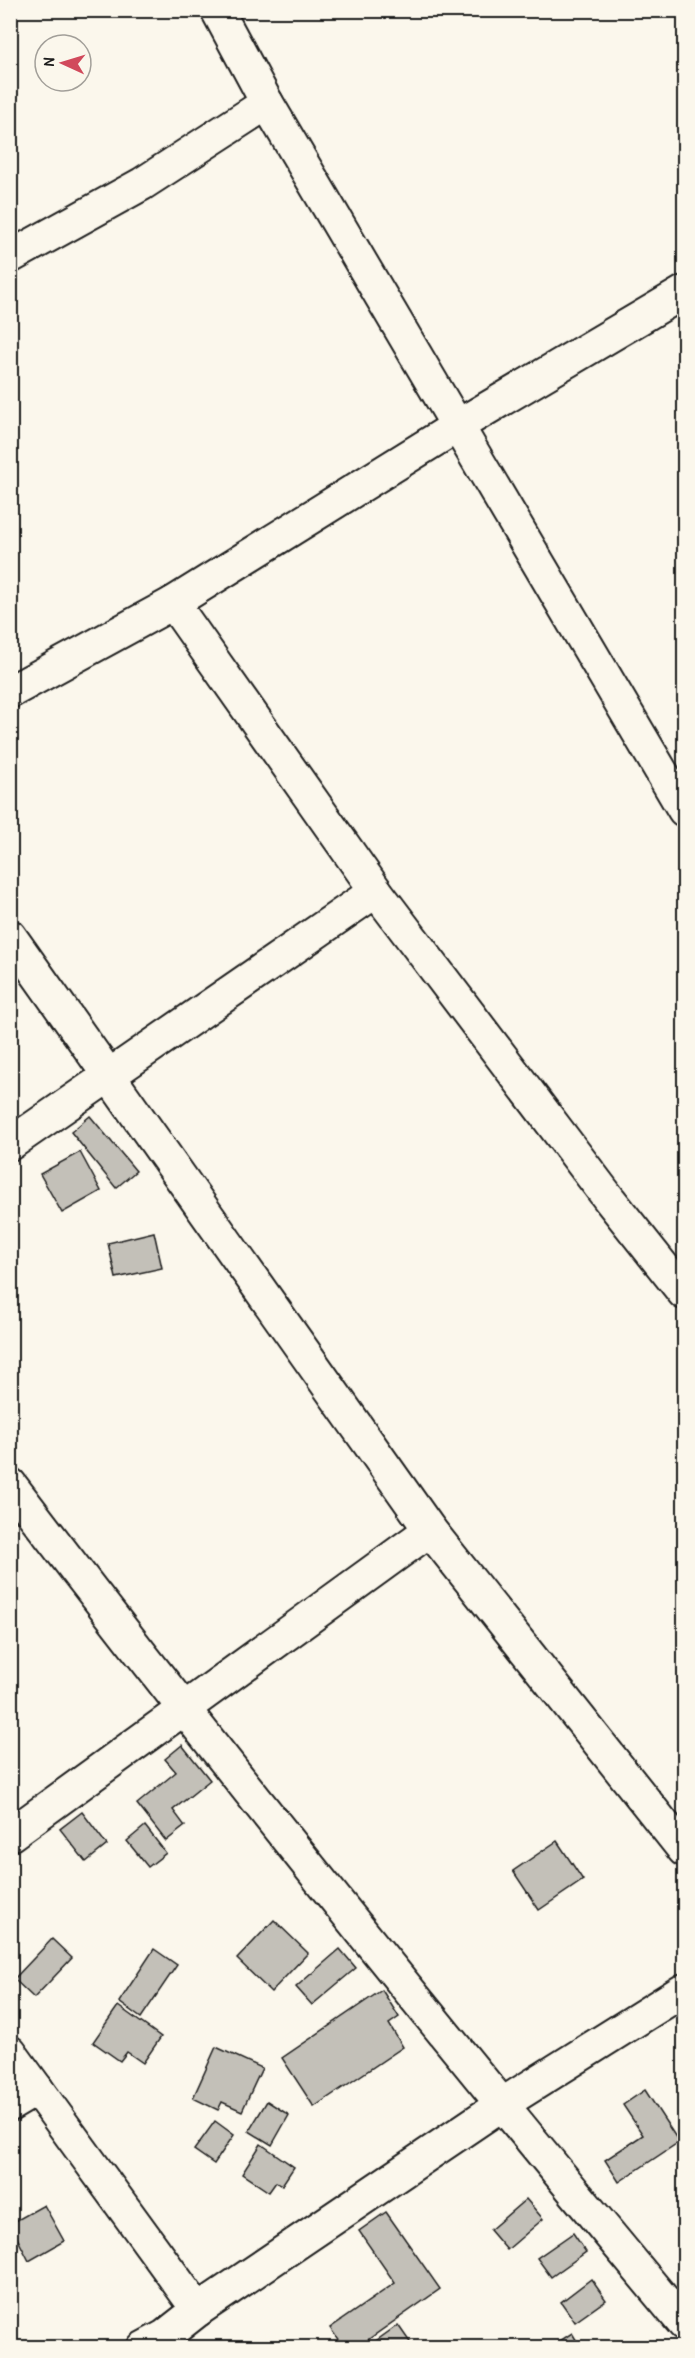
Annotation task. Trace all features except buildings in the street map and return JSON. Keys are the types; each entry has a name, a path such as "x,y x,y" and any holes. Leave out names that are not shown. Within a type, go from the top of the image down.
{"street":[{"path":"217,10 267,103 684,810"},
{"path":"10,257 142,184 267,103"},
{"path":"10,692 173,603 459,426 684,292"},
{"path":"173,603 376,891 610,1200 684,1293"},
{"path":"10,1144 376,891"},
{"path":"10,936 430,1530 684,1850"},
{"path":"10,1484 182,1709 501,2105 684,2324"},
{"path":"10,1835 430,1530"},
{"path":"143,2348 165,2336 198,2310 501,2105 684,1990"},
{"path":"10,2052 198,2310"},
{"path":"10,2105 37,2089"}]}
